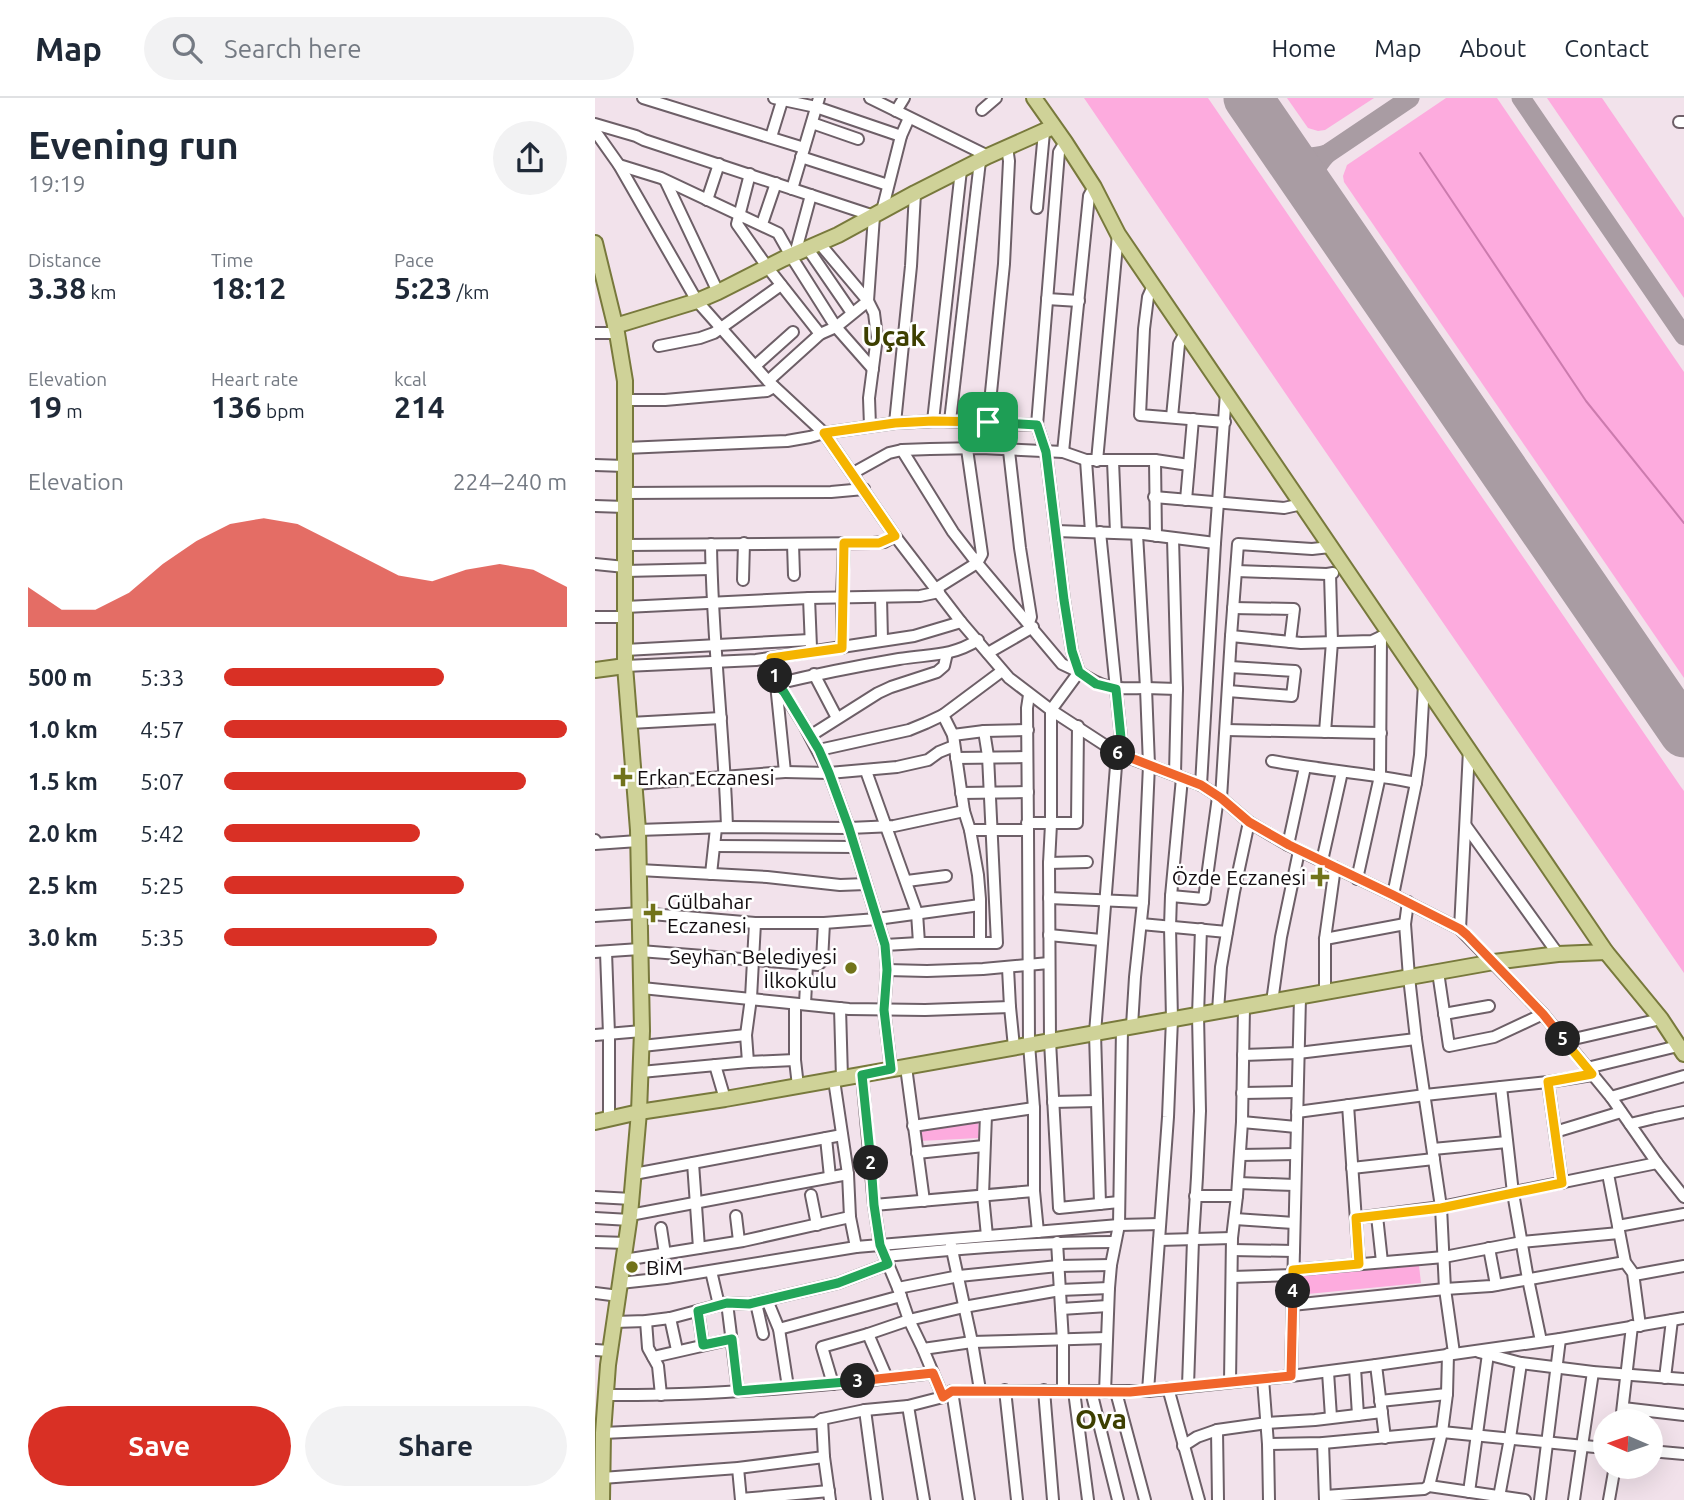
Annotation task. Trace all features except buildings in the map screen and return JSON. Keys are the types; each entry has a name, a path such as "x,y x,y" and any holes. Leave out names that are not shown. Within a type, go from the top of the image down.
{"main road":[{"path":"1034,98 1049,129 1065,142 1094,187 1118,234 1331,547 1385,635 1424,684 1606,952 1661,1019 1681,1050"},
{"path":"616,330 697,302 984,158 1049,129"},
{"path":"595,243 601,296 616,330 626,400 625,666 638,836 642,988 639,1112 630,1218 614,1322 602,1350 602,1500"},
{"path":"595,670 625,666"},
{"path":"602,1120 1494,962 1558,954 1606,952"}],"street":[{"path":"643,98 771,137 802,152 888,185"},
{"path":"870,98 984,158 950,421"},
{"path":"896,111 904,98"},
{"path":"982,110 996,98"},
{"path":"771,137 780,99 818,103 901,135"},
{"path":"792,189 818,103"},
{"path":"626,400 665,400 767,391 820,334 836,327 868,300 878,213 901,135 909,118"},
{"path":"812,123 858,139"},
{"path":"595,124 811,195 878,213"},
{"path":"1037,208 1049,129"},
{"path":"595,131 619,165 697,302 771,384 824,433 895,536 1002,671 1029,695 1117,753 1201,785 1249,822 1294,848 1460,929 1543,1014 1611,1097 1684,1197"},
{"path":"1065,142 1059,152 1037,425 1046,452 1072,651 1079,672"},
{"path":"988,422 1004,264 1009,160 1007,147"},
{"path":"707,200 719,164"},
{"path":"619,165 661,178 762,224 868,300 874,313 877,337 869,398 870,426"},
{"path":"933,421 961,170"},
{"path":"750,174 737,224 820,334"},
{"path":"666,182 718,292"},
{"path":"762,224 775,183"},
{"path":"1063,452 1089,195 1094,187"},
{"path":"895,423 911,266 915,193"},
{"path":"811,195 803,251 836,327 873,369"},
{"path":"1100,1204 1095,1033 1104,900 1117,753 1121,738 1095,532 1092,461 1118,234"},
{"path":"803,251 852,313"},
{"path":"659,346 708,336 781,285"},
{"path":"1153,286 1148,296 1144,329 1140,415 1225,422"},
{"path":"1047,299 1079,301"},
{"path":"595,333 616,330"},
{"path":"755,366 793,332"},
{"path":"1173,417 1179,344 1185,333"},
{"path":"1201,785 1226,393"},
{"path":"1186,500 1193,419"},
{"path":"625,447 787,441 895,423 950,421 1037,425"},
{"path":"595,618 625,612 713,603 920,596 938,590 977,563 982,554 967,449"},
{"path":"853,473 889,453 902,450 1063,452 1092,461 1155,460 1189,465"},
{"path":"902,450 953,532 1062,664 1096,684 1116,689 1177,689"},
{"path":"1009,450 1031,625"},
{"path":"1155,460 1156,536"},
{"path":"1113,461 1116,533"},
{"path":"595,465 625,466"},
{"path":"595,506 625,500 864,489"},
{"path":"1154,497 1284,508 1302,505"},
{"path":"1055,531 1137,534 1215,543"},
{"path":"1137,534 1149,765 1143,902 1127,1027 1119,1225 1111,1265 1107,1338 1111,1392 1145,1500"},
{"path":"625,545 879,543 895,536"},
{"path":"1148,1391 1168,1117 1172,1019 1170,927 1179,776 1173,538"},
{"path":"743,580 744,543"},
{"path":"842,648 844,543"},
{"path":"711,544 715,646 725,777 722,828 715,846 711,874"},
{"path":"793,544 794,575"},
{"path":"1171,896 1204,899 1220,797 1238,544 1313,549 1331,547"},
{"path":"595,564 625,569 711,569"},
{"path":"1236,571 1329,574 1346,570"},
{"path":"1325,732 1332,642 1329,574"},
{"path":"881,597 882,640"},
{"path":"809,598 811,653"},
{"path":"1233,608 1294,609 1290,642"},
{"path":"625,666 716,662 811,653 913,636 961,622"},
{"path":"988,653 1031,625"},
{"path":"1231,636 1290,642 1332,642 1372,641 1385,635 1380,776 1357,878"},
{"path":"625,650 810,640"},
{"path":"776,684 814,674 947,653 978,640"},
{"path":"810,736 863,701 885,690 937,672 944,666 947,653"},
{"path":"771,658 785,772"},
{"path":"1228,691 1292,696 1295,671 1230,667"},
{"path":"819,750 909,730 943,715 1002,671"},
{"path":"1079,672 1051,710 1050,1041 1059,1208 1119,1202"},
{"path":"814,674 837,718"},
{"path":"776,684 784,692 819,750 829,773 885,945 887,970 884,1010 913,1126 924,1200"},
{"path":"1393,895 1416,783 1424,684"},
{"path":"1029,695 1027,964 1034,1108 1034,1191 1038,1232"},
{"path":"943,715 953,740 964,811 978,875 980,943"},
{"path":"630,723 721,718"},
{"path":"970,830 1077,823 1078,726"},
{"path":"635,783 785,772 866,771 897,767 928,760 953,740 984,731 1028,730"},
{"path":"1226,730 1381,733"},
{"path":"885,945 997,943 988,756 984,731"},
{"path":"1460,929 1469,750"},
{"path":"956,758 1027,757"},
{"path":"1272,761 1416,783"},
{"path":"1272,1002 1305,767"},
{"path":"866,771 917,913 919,943"},
{"path":"1322,861 1342,772"},
{"path":"961,793 1028,792"},
{"path":"595,840 595,844 638,836 722,828 894,826 964,811"},
{"path":"1218,1011 1221,967 1249,822"},
{"path":"1466,826 1558,954"},
{"path":"715,846 854,847"},
{"path":"1049,863 1087,862"},
{"path":"1325,993 1325,939 1335,867"},
{"path":"639,870 767,877 840,885 866,884"},
{"path":"907,881 946,876"},
{"path":"1049,898 1143,902"},
{"path":"1408,902 1405,924 1409,977 1441,1208 1451,1354 1442,1432 1425,1492"},
{"path":"595,916 640,913 755,923 824,923 877,919 980,905"},
{"path":"748,1062 746,1035 755,923"},
{"path":"602,1120 609,1034 601,952 640,950 818,965 822,961 824,923"},
{"path":"1141,924 1227,932"},
{"path":"1325,939 1405,924"},
{"path":"1188,1386 1200,1111 1198,1015 1201,929"},
{"path":"1049,935 1101,940"},
{"path":"887,970 1008,968 1049,963"},
{"path":"798,1086 795,1060 807,964"},
{"path":"1008,968 1014,1047"},
{"path":"1438,972 1449,1046 1495,1037 1543,1014"},
{"path":"642,988 839,1008 925,1010 1010,1007"},
{"path":"1291,1376 1300,997"},
{"path":"1444,1014 1489,1006"},
{"path":"1230,1382 1232,1244 1240,1155 1244,1007"},
{"path":"839,1008 838,1079 850,1217 856,1247"},
{"path":"1565,1041 1661,1019"},
{"path":"595,1035 642,1038 746,1035"},
{"path":"1243,1055 1298,1053 1416,1039"},
{"path":"1297,1112 1548,1082 1681,1050"},
{"path":"641,1072 795,1060"},
{"path":"715,1065 725,1099"},
{"path":"862,1075 880,1245 933,1373 948,1394 969,1500"},
{"path":"1611,1097 1684,1076"},
{"path":"1548,1082 1562,1183"},
{"path":"1501,1087 1513,1193 1541,1341"},
{"path":"1242,1093 1297,1092"},
{"path":"1053,1102 1097,1101"},
{"path":"1348,1105 1359,1264"},
{"path":"913,1126 1034,1108"},
{"path":"1555,1132 1621,1112"},
{"path":"1630,1124 1684,1112"},
{"path":"986,1115 983,1195 987,1236"},
{"path":"1241,1122 1297,1127"},
{"path":"634,1174 842,1135"},
{"path":"826,1138 830,1177"},
{"path":"1352,1168 1507,1142"},
{"path":"917,1153 984,1146"},
{"path":"1240,1155 1296,1154"},
{"path":"693,1163 699,1248"},
{"path":"1356,1218 1441,1208 1657,1163"},
{"path":"595,1217 630,1218 848,1174"},
{"path":"1608,1174 1625,1262 1634,1275 1636,1326 1622,1408 1684,1415"},
{"path":"1238,1183 1295,1185"},
{"path":"874,1205 1034,1191"},
{"path":"811,1195 817,1224"},
{"path":"1195,1196 1237,1196"},
{"path":"595,1197 632,1199"},
{"path":"1232,1277 1444,1257 1522,1242 1619,1230 1684,1214"},
{"path":"736,1216 739,1241"},
{"path":"1377,1216 1381,1262"},
{"path":"624,1260 739,1241 850,1217"},
{"path":"1235,1219 1294,1223"},
{"path":"614,1322 670,1318 723,1304 749,1304 838,1283 887,1260 987,1236 1160,1224"},
{"path":"661,1228 665,1254"},
{"path":"1159,1240 1193,1240 1294,1251"},
{"path":"595,1242 627,1243"},
{"path":"1057,1242 1068,1391 1088,1500"},
{"path":"595,1293 856,1247 1114,1242"},
{"path":"951,1244 980,1391"},
{"path":"1489,1248 1496,1286"},
{"path":"1292,1305 1496,1286 1625,1262"},
{"path":"779,1329 959,1276 1058,1266 1111,1265"},
{"path":"1634,1275 1684,1266"},
{"path":"711,1271 732,1339 738,1391"},
{"path":"833,1384 822,1347 909,1320 964,1307 1060,1290 1109,1288"},
{"path":"761,1301 779,1329 788,1387"},
{"path":"761,1301 763,1334"},
{"path":"1061,1309 1108,1306"},
{"path":"698,1311 703,1345"},
{"path":"670,1318 677,1350"},
{"path":"603,1433 816,1423 822,1419 865,1410 908,1406 948,1394 980,1391 1148,1391 1263,1379 1560,1339 1678,1319 1665,1378"},
{"path":"646,1321 648,1348 658,1366 661,1395"},
{"path":"868,1334 887,1378"},
{"path":"923,1349 972,1342 1107,1338"},
{"path":"653,1357 732,1339"},
{"path":"1540,1500 1560,1339"},
{"path":"1474,1351 1521,1363 1684,1379"},
{"path":"1469,1492 1488,1354"},
{"path":"1499,1497 1521,1363"},
{"path":"1377,1365 1385,1438"},
{"path":"1355,1368 1358,1415"},
{"path":"1328,1372 1331,1417"},
{"path":"1574,1500 1593,1372"},
{"path":"602,1393 661,1395 738,1391 933,1373"},
{"path":"1263,1379 1269,1500"},
{"path":"1168,1388 1199,1500"},
{"path":"1005,1390 1017,1500"},
{"path":"1044,1390 1053,1500"},
{"path":"1091,1391 1118,1500"},
{"path":"1183,1446 1197,1437 1217,1430 1358,1415 1381,1406 1447,1394"},
{"path":"908,1406 924,1500"},
{"path":"865,1410 877,1500"},
{"path":"738,1468 741,1499 830,1495 822,1419"},
{"path":"1315,1420 1325,1498 1469,1492 1525,1500"},
{"path":"1217,1430 1218,1500"},
{"path":"1268,1444 1319,1443 1442,1432 1593,1447"},
{"path":"1663,1452 1684,1454"},
{"path":"603,1478 738,1468 824,1457"},
{"path":"1609,1500 1613,1479"}],"shaded area":[{"path":"1084,98 1208,98 1684,791 1684,973 1294,406"},
{"path":"1287,98 1374,98 1325,130 1318,131 1308,128"},
{"path":"1446,98 1497,98 1684,372 1684,678 1344,182 1347,165"},
{"path":"1547,98 1602,98 1684,218 1684,298"},
{"path":"978,1117 979,1138 920,1141 919,1129"},
{"path":"1418,1257 1421,1283 1297,1295 1299,1272"}],"waterway":[{"path":"1420,153 1586,401 1684,523"}],"taxiway":[{"path":"1327,154 1410,98"},
{"path":"1521,98 1684,336"},
{"path":"1278,141 1300,156 1327,154 1315,173 1315,196"}],"runway":[{"path":"1248,98 1684,733"}],"place":[{"name":"Erkan Eczanesi","path":"623,777"},
{"name":"Özde Eczanesi","path":"1320,877"},
{"name":"Gülbahar Eczanesi","path":"653,913"},
{"name":"Seyhan Belediyesi İlkokulu","path":"851,968"},
{"name":"BİM","path":"632,1267"}],"district":[{"name":"Uçak","path":"894,335"},
{"name":"Ova","path":"1101,1418"}],"route":[{"path":"988,422 1037,425 1046,452 1072,651 1079,672 1096,684 1116,689 1121,738 1117,753 1201,785 1249,822 1305,854 1460,929 1543,1014 1592,1074 1548,1082 1562,1183 1441,1208 1356,1218 1359,1264 1293,1270 1291,1376 1148,1391 952,1391 943,1397 933,1373 738,1391 732,1339 703,1345 698,1311 719,1304 749,1304 838,1283 888,1264 880,1245 874,1205 862,1075 891,1069 884,1010 887,970 885,945 829,773 819,750 784,692 776,684 771,658 842,648 844,543 879,543 895,536 824,433 895,423 988,422"}]}
